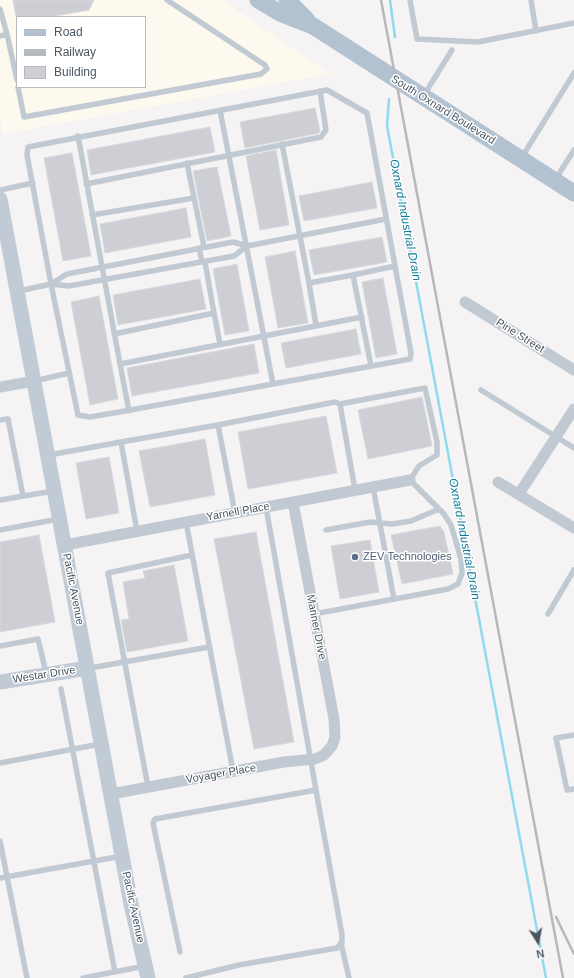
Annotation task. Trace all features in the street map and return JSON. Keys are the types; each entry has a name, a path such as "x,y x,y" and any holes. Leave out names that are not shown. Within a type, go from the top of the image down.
{"main road":[{"name":"South Oxnard Boulevard","path":"258,0 280,13 313,26 520,159 555,181 573,190"},
{"name":"South Oxnard Boulevard","path":"287,0 313,26"}],"street":[{"name":"Pacific Avenue","path":"0,199 111,794 147,972"},
{"name":"Pine Street","path":"465,302 574,370"},
{"path":"0,387 34,381"},
{"path":"519,494 574,409"},
{"name":"Yarnell Place","path":"65,545 410,480"},
{"path":"498,482 574,528"},
{"name":"Mariner Drive","path":"293,502 336,729 332,746 328,751"},
{"name":"Westar Drive","path":"0,682 88,668"},
{"name":"Voyager Place","path":"111,794 284,762 311,760 324,755 328,751"}],"lane":[{"path":"18,88 24,116 261,74 266,69 265,64 167,0"},
{"path":"410,0 417,39 478,42 574,23"},
{"path":"531,0 536,31"},
{"path":"0,9 8,34 16,75"},
{"path":"0,36 8,34"},
{"path":"423,97 452,50"},
{"path":"520,159 574,73"},
{"path":"327,90 367,113 411,353 410,359 129,411 90,417 78,415 51,284 27,155 28,147 78,136 220,110 327,90"},
{"path":"86,184 187,162 321,137 326,130 320,91"},
{"path":"220,110 273,384"},
{"path":"78,136 101,267 129,411"},
{"path":"282,144 316,325"},
{"path":"555,181 574,150"},
{"path":"187,162 194,198 203,262 220,344"},
{"path":"0,190 33,183"},
{"path":"92,215 194,198"},
{"path":"18,291 51,284 69,286 234,256 247,246 386,219"},
{"path":"51,284 67,274 101,267 234,242 247,246"},
{"path":"308,284 395,266"},
{"path":"354,275 371,366"},
{"path":"114,334 214,313"},
{"path":"120,364 362,317"},
{"path":"34,381 69,373"},
{"path":"48,455 218,425 335,402 340,404 425,388 438,442 437,456 420,466 410,480 439,509 451,525 461,559 462,573 458,584 448,589 314,614"},
{"path":"481,390 574,448"},
{"path":"340,404 355,490"},
{"path":"0,420 8,419 23,496"},
{"path":"218,425 235,513"},
{"path":"121,442 137,531"},
{"path":"373,487 394,599"},
{"path":"0,500 55,490"},
{"path":"266,507 342,935 341,943 349,978"},
{"path":"326,530 370,522 380,523 411,521 426,516 439,509"},
{"path":"0,530 60,518"},
{"path":"186,522 233,771"},
{"path":"148,787 108,573 192,555"},
{"path":"548,614 574,570"},
{"path":"0,646 38,639 46,674"},
{"path":"88,668 209,647"},
{"path":"61,689 115,972"},
{"path":"574,735 556,738 567,790 574,788"},
{"path":"0,763 102,744"},
{"path":"180,952 153,823 155,819 316,790"},
{"path":"0,840 27,978"},
{"path":"0,878 123,856"},
{"path":"186,978 239,965 337,948 341,943"},
{"path":"83,978 115,972 147,972"}],"shaded area":[{"path":"0,0 222,0 330,74 3,134 0,119"}],"building":[{"path":"13,0 94,0 89,10 56,16 16,17"},
{"path":"315,108 320,131 319,133 245,148 240,122"},
{"path":"210,127 215,152 91,175 87,150"},
{"path":"276,150 289,225 260,230 246,156"},
{"path":"72,153 91,256 63,261 44,158"},
{"path":"217,167 231,236 207,241 193,171"},
{"path":"372,182 377,208 304,221 299,196"},
{"path":"186,208 191,237 105,253 100,224"},
{"path":"382,237 387,262 314,275 309,250"},
{"path":"295,251 308,323 278,328 265,257"},
{"path":"237,264 249,331 225,335 213,269"},
{"path":"383,278 397,354 376,358 362,282"},
{"path":"200,279 206,309 118,325 113,295"},
{"path":"99,296 118,399 90,405 71,302"},
{"path":"356,329 361,354 286,368 281,343"},
{"path":"254,344 259,373 132,396 127,368"},
{"path":"422,397 432,446 368,459 358,410"},
{"path":"326,416 337,473 248,489 238,432"},
{"path":"205,439 215,495 150,507 139,451"},
{"path":"109,457 119,513 86,519 76,463"},
{"path":"440,526 444,532 453,574 402,584 391,535"},
{"path":"256,532 294,742 254,749 214,539"},
{"path":"39,535 55,622 0,632 0,542"},
{"path":"370,540 379,592 340,599 331,546"},
{"path":"174,565 188,641 127,652 121,620 129,619 123,582 145,578 143,571"}],"waterway":[{"name":"Oxnard Industrial Drain","path":"390,0 395,37"},
{"name":"Oxnard Industrial Drain","path":"389,99 387,126 546,978"}],"railway":[{"path":"381,0 563,978"},
{"path":"556,917 574,954"}],"place":[{"name":"ZEV Technologies","path":"355,557"}]}
